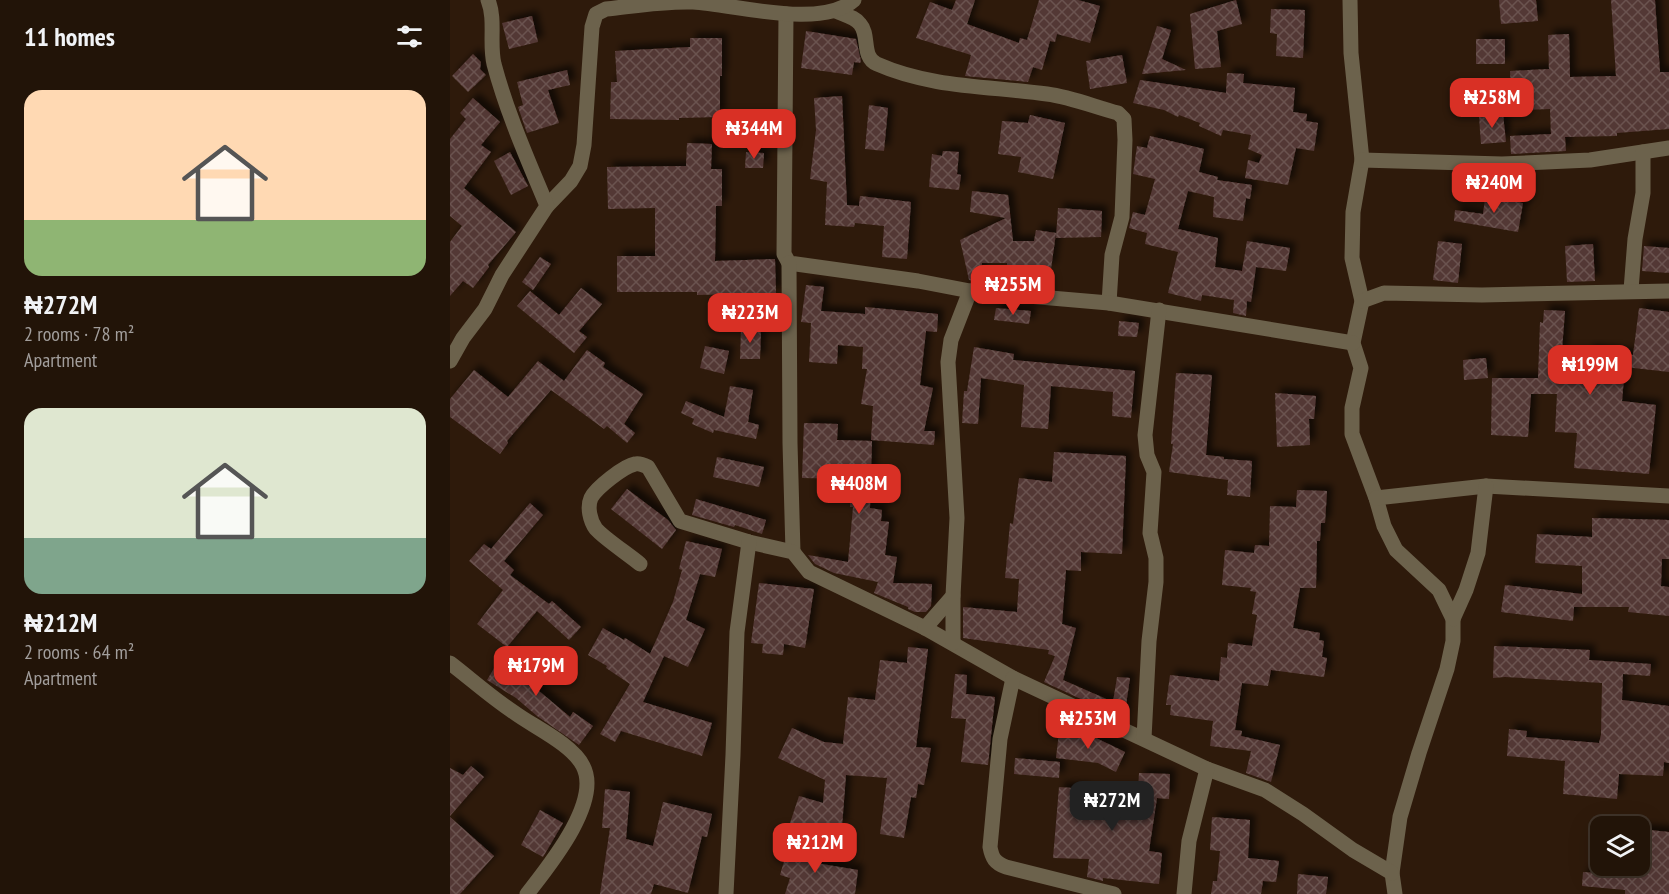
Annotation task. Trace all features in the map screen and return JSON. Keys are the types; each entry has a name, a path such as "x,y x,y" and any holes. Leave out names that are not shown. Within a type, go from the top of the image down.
{"street":[{"path":"488,0 492,13 494,61 507,105 547,206"},
{"path":"836,11 854,0"},
{"path":"1350,0 1351,53 1362,160 1353,212 1352,258 1362,301 1353,343 1361,368 1352,408 1352,434 1384,526 1396,550 1439,590 1453,619 1454,641 1447,669 1400,818 1392,873 1395,894"},
{"path":"450,360 485,309 502,275 547,206 571,181 580,165 584,145 592,27 596,14 606,9 692,1 786,14 836,11 858,21 864,29 868,55 871,60 911,76 953,85 1050,94 1118,113 1124,119 1125,140 1122,217 1112,255 1109,303"},
{"path":"786,14 784,254 789,263 789,443 793,552 809,572 925,628 1013,678 1207,769 1265,790 1353,850 1392,873"},
{"path":"1362,160 1502,164 1590,160 1669,148"},
{"path":"1631,290 1635,239 1644,193 1643,152"},
{"path":"789,263 918,281 970,291 1109,303 1159,310 1353,343"},
{"path":"1357,278 1384,293"},
{"path":"1362,301 1384,293 1482,295 1631,290 1669,291"},
{"path":"953,643 957,518 948,362 951,340 970,291"},
{"path":"1144,738 1149,641 1156,582 1156,558 1150,533 1154,472 1147,455 1145,435 1159,310"},
{"path":"640,564 597,529 591,517 589,505 592,495 612,477 625,467 637,463 648,467 680,521 749,542 793,552"},
{"path":"1376,498 1485,486 1669,496"},
{"path":"1453,619 1476,562 1485,486"},
{"path":"726,894 736,632 749,542"},
{"path":"925,628 953,596"},
{"path":"450,663 514,713 570,749 584,766 585,800 580,817 550,866 527,894"},
{"path":"1013,678 1000,740 990,846 995,862 1006,867 1114,894"},
{"path":"1184,894 1189,841 1207,769"}],"building":[{"path":"956,0 975,0 967,24 1019,43 1020,38 1027,40 1039,0 1078,0 1100,6 1090,43 1057,34 1055,42 1050,41 1042,70 1033,67 1028,82 965,76 971,55 916,38 930,2 952,10"},
{"path":"1236,0 1242,24 1217,31 1221,67 1195,69 1190,14"},
{"path":"1499,0 1536,0 1538,21 1501,24"},
{"path":"1611,0 1655,0 1660,72 1669,72 1669,129 1617,133 1617,136 1565,137 1566,151 1511,154 1510,136 1551,134 1550,109 1524,110 1523,88 1511,89 1510,71 1549,69 1548,35 1569,34 1570,77 1616,76"},
{"path":"1271,9 1305,10 1303,58 1276,56 1277,34 1270,33"},
{"path":"532,16 538,42 509,49 502,23"},
{"path":"1157,26 1171,30 1162,59 1186,70 1142,74"},
{"path":"806,31 856,39 861,61 860,63 854,62 852,75 801,68"},
{"path":"690,38 722,38 720,117 679,118 679,120 610,119 611,82 617,82 615,51 690,47"},
{"path":"1476,39 1505,39 1505,64 1476,64"},
{"path":"473,54 481,62 480,69 486,75 468,92 452,76"},
{"path":"1122,55 1127,83 1090,89 1086,61"},
{"path":"567,70 570,85 548,90 559,123 527,133 518,107 523,105 517,82"},
{"path":"1227,73 1244,74 1243,83 1295,88 1293,112 1307,114 1306,121 1318,123 1314,151 1296,148 1288,185 1245,178 1248,160 1259,163 1262,155 1248,149 1251,135 1223,130 1221,136 1199,126 1200,123 1179,115 1178,117 1164,110 1133,103 1140,80 1226,93"},
{"path":"842,96 847,205 859,206 860,196 911,202 907,259 882,257 884,226 855,223 854,227 825,225 827,182 810,179 816,130 814,98"},
{"path":"473,98 500,122 481,145 491,152 464,188 516,232 488,265 489,267 473,288 463,281 450,296 450,242 462,226 450,216 450,139 466,119 460,113"},
{"path":"869,105 888,108 884,151 865,149"},
{"path":"1503,114 1506,142 1481,144 1479,117"},
{"path":"1030,115 1065,123 1053,179 1018,172 1021,157 998,154 1002,121 1028,123"},
{"path":"1150,136 1204,149 1199,172 1218,177 1217,180 1252,185 1250,199 1246,198 1243,221 1213,217 1214,197 1188,191 1178,229 1218,238 1215,267 1242,271 1247,241 1290,248 1286,271 1256,267 1251,302 1247,301 1246,316 1233,313 1234,300 1202,295 1201,301 1168,293 1178,252 1145,244 1147,233 1129,228 1133,212 1145,215 1155,179 1133,174 1137,146 1147,148"},
{"path":"687,143 712,144 711,169 722,169 722,206 716,206 715,261 775,259 776,293 697,295 697,292 617,292 617,256 655,256 655,208 608,209 607,167 686,166"},
{"path":"943,151 959,152 957,174 961,175 959,190 929,187 932,154 942,156"},
{"path":"510,152 528,186 511,195 494,161"},
{"path":"746,152 764,153 763,168 745,168"},
{"path":"972,191 1008,195 1013,241 1034,241 1036,230 1056,233 1051,269 1026,266 1026,273 1007,273 1007,263 982,263 980,282 969,280 960,240 1006,218 970,212"},
{"path":"1486,192 1504,195 1503,200 1523,203 1518,232 1454,221 1455,210 1483,214"},
{"path":"1058,208 1102,211 1101,237 1056,238"},
{"path":"1438,241 1462,244 1458,283 1433,280"},
{"path":"1593,244 1595,281 1567,282 1565,246"},
{"path":"1644,246 1669,248 1669,273 1642,271"},
{"path":"540,257 551,264 533,290 522,282"},
{"path":"806,285 824,287 821,311 865,314 865,307 938,314 937,332 926,331 920,385 933,388 924,431 935,431 934,445 871,440 873,406 861,404 867,369 862,369 863,347 838,345 837,364 809,362 811,323 801,322"},
{"path":"581,288 602,304 579,331 587,337 574,353 517,306 530,291 559,315"},
{"path":"996,308 1031,311 1029,324 994,320"},
{"path":"1639,308 1669,312 1669,372 1625,367 1622,401 1656,405 1649,474 1574,468 1577,433 1555,432 1557,394 1531,394 1528,437 1491,435 1492,378 1538,378 1540,322 1543,323 1544,310 1565,311 1561,363 1587,364 1588,350 1633,355"},
{"path":"1119,321 1139,323 1137,337 1118,336"},
{"path":"741,329 761,330 760,359 740,359"},
{"path":"705,346 729,351 724,374 700,368"},
{"path":"974,347 1014,354 1013,360 1135,371 1131,418 1112,416 1113,392 1051,386 1048,429 1021,427 1024,385 981,378 978,424 962,423 964,391 967,391"},
{"path":"587,350 605,363 603,367 643,394 624,424 635,433 627,443 607,426 604,429 551,390 507,441 508,443 500,454 450,417 450,399 474,370 508,397 538,361 564,381"},
{"path":"1486,358 1488,378 1464,380 1463,360"},
{"path":"1176,373 1212,375 1206,455 1252,461 1250,497 1227,495 1228,480 1169,472 1173,444 1171,444"},
{"path":"730,386 753,390 748,422 759,425 756,439 714,430 713,433 692,424 694,419 681,413 686,401 724,417"},
{"path":"1275,393 1316,396 1314,419 1309,419 1310,445 1277,447"},
{"path":"804,423 838,424 837,440 872,441 870,508 882,510 881,521 889,522 885,555 897,557 893,583 932,584 931,606 926,612 915,612 874,593 878,582 834,573 815,564 808,555 848,562 853,507 850,507 851,479 802,478"},
{"path":"1054,452 1126,456 1122,554 1081,552 1081,571 1066,570 1062,624 1076,628 1063,680 1113,702 1117,677 1130,678 1124,719 1044,682 1055,656 1048,654 1049,650 963,638 963,607 1017,612 1019,579 1005,578 1010,523 1013,524 1019,478 1052,482"},
{"path":"717,457 764,467 759,487 713,477"},
{"path":"627,489 668,520 676,530 662,549 611,509"},
{"path":"1297,490 1327,491 1325,523 1321,523 1320,541 1317,541 1316,588 1300,588 1293,628 1320,633 1319,640 1324,641 1322,657 1327,658 1324,677 1271,670 1268,686 1242,683 1235,730 1242,731 1241,736 1280,745 1271,782 1246,773 1251,751 1210,746 1213,721 1170,715 1171,705 1166,705 1170,675 1219,681 1221,657 1227,658 1228,643 1252,646 1257,615 1252,614 1256,592 1250,591 1251,588 1222,585 1225,550 1254,553 1255,545 1269,546 1270,506 1296,507"},
{"path":"696,499 766,520 762,534 692,515"},
{"path":"530,503 543,515 504,561 514,570 510,575 549,604 552,601 581,627 569,640 537,611 507,647 477,624 503,590 469,561 484,544 491,549"},
{"path":"1592,518 1669,520 1669,559 1662,559 1661,586 1669,587 1669,616 1628,612 1629,607 1574,607 1573,621 1501,612 1505,585 1582,594 1582,566 1535,563 1537,534 1592,537"},
{"path":"686,541 722,549 715,577 700,574 686,620 705,629 688,667 664,656 643,702 712,723 702,756 621,731 615,742 600,734 630,684 588,655 603,628 624,640 625,638 650,654 673,602 682,570 679,569"},
{"path":"759,583 814,589 805,648 784,644 783,655 762,653 763,644 751,643"},
{"path":"1494,646 1590,650 1589,660 1651,664 1650,676 1623,674 1622,700 1669,706 1669,763 1664,762 1663,776 1619,774 1617,799 1563,794 1565,761 1507,756 1509,729 1527,731 1526,737 1599,743 1602,683 1493,678"},
{"path":"908,647 928,649 916,747 931,748 924,785 918,784 916,798 911,797 904,838 880,834 887,778 846,775 842,827 790,823 799,796 823,803 825,780 778,758 792,728 824,742 843,744 848,697 875,700 880,660 907,663"},
{"path":"505,650 535,668 527,681 570,717 573,712 593,726 579,745 537,716 516,698 487,680"},
{"path":"955,674 967,675 966,694 995,697 988,765 961,762 966,719 951,718"},
{"path":"1059,732 1092,736 1125,752 1116,772 1098,763 1056,758"},
{"path":"1015,758 1060,762 1059,778 1014,774"},
{"path":"471,766 484,777 450,816 450,768 463,775"},
{"path":"1139,773 1170,774 1169,799 1157,798 1149,851 1162,853 1159,884 1103,878 1103,881 1087,877 1089,859 1053,858 1059,787 1085,789 1085,798 1137,805"},
{"path":"605,789 630,792 626,839 653,846 663,802 712,814 707,837 702,836 688,893 654,884 651,894 600,894 610,828 602,828"},
{"path":"540,810 563,823 543,857 521,845"},
{"path":"450,817 494,856 460,894 450,894"},
{"path":"1212,817 1250,820 1248,858 1279,861 1276,882 1263,881 1261,894 1211,894 1213,881 1217,881 1220,851 1210,850"},
{"path":"1650,830 1669,832 1669,894 1625,894 1625,890 1582,886 1583,872 1590,872 1590,876 1650,876"},
{"path":"790,841 819,849 816,863 858,870 855,894 785,894 790,878 780,875"},
{"path":"1298,874 1328,877 1326,894 1297,894"}]}
